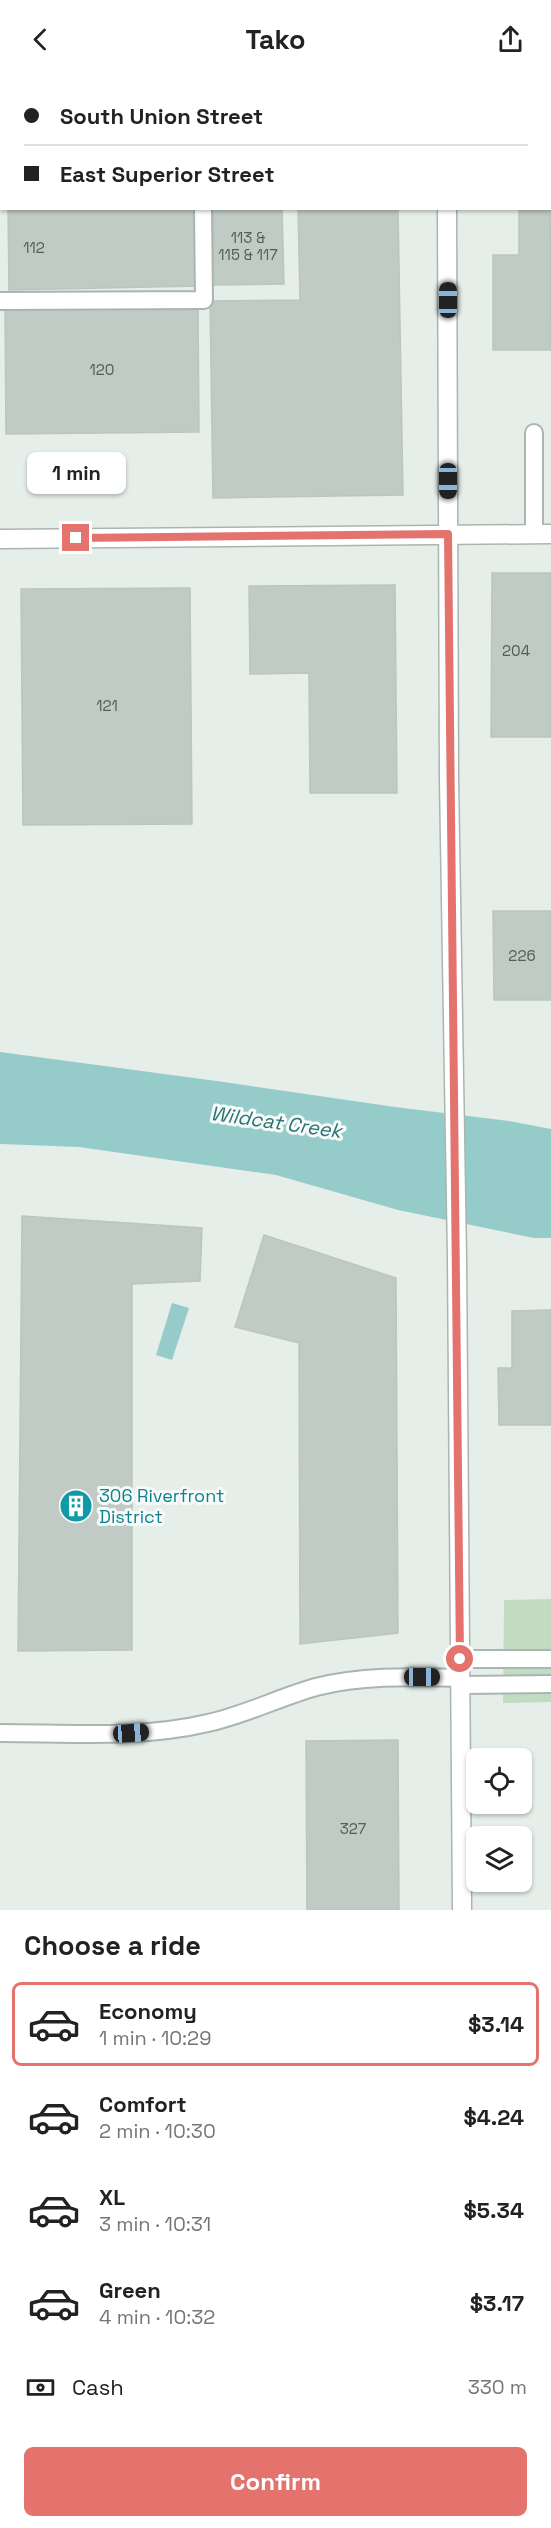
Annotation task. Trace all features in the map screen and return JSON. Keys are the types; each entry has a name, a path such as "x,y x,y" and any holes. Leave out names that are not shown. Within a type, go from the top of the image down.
{"street":[{"path":"447,210 448,534 462,1910"},
{"path":"0,539 543,534"}],"lane":[{"path":"0,301 204,300 203,210"},
{"path":"534,433 543,534"},
{"path":"460,1659 551,1659"},
{"path":"0,1733 160,1732 210,1723 317,1687 387,1676 551,1684"}],"green space":[{"path":"551,1599 551,1702 503,1703 504,1600"}],"water":[{"name":"Wildcat Creek","path":"0,1052 509,1121 551,1129 551,1238 534,1238 398,1210 276,1175 79,1147 0,1144"},
{"path":"172,1303 189,1308 172,1360 156,1355"}],"building":[{"path":"8,210 198,210 199,286 9,290"},
{"path":"213,210 282,210 284,284 214,285"},
{"path":"298,210 398,210 403,495 213,498 210,301 300,300"},
{"path":"519,210 550,210 551,350 493,350 493,255 519,255"},
{"path":"198,307 199,432 6,434 5,308"},
{"path":"492,573 551,573 551,737 491,737"},
{"path":"395,585 397,793 310,793 309,673 250,674 249,586"},
{"path":"190,588 192,824 23,825 21,589"},
{"path":"493,911 551,911 551,1000 494,1000"},
{"name":"306 Riverfront District","path":"22,1216 202,1228 200,1281 132,1284 132,1650 18,1651"},
{"path":"264,1235 396,1278 398,1633 300,1644 299,1343 235,1327"},
{"path":"551,1310 551,1425 499,1425 498,1368 512,1368 512,1311"},
{"path":"398,1740 399,1910 307,1910 306,1741"}],"place":[{"name":"306 Riverfront District","path":"76,1506"}],"route":[{"path":"76,538 448,534 460,1659"}]}
